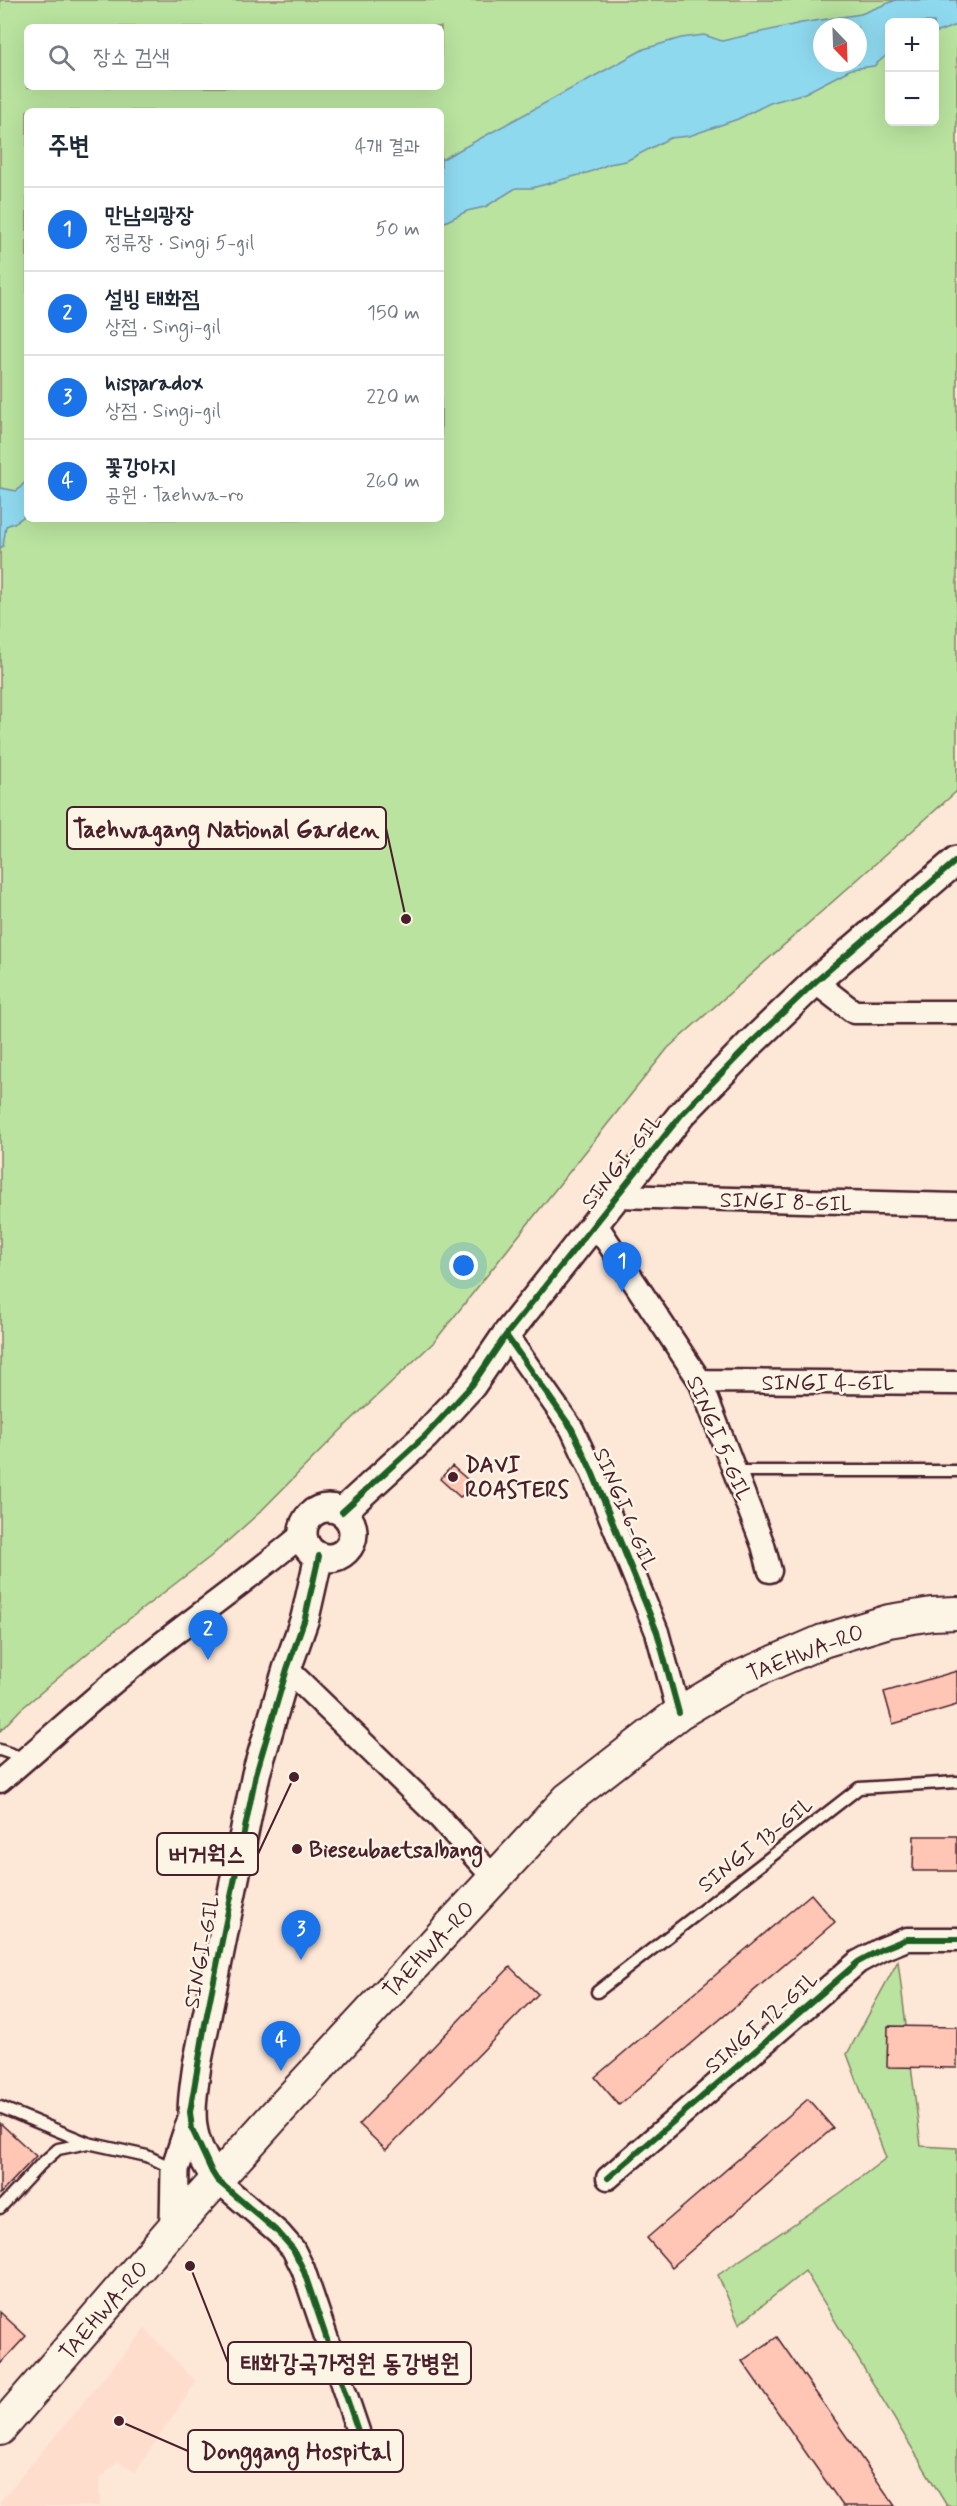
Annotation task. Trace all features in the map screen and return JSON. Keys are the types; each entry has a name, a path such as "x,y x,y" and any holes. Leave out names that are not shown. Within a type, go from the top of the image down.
{"main road":[{"name":"TAEHWA-RO","path":"0,2429 174,2227 568,1799 679,1713 740,1677 824,1641 889,1621 933,1614 957,1613"}],"street":[{"name":"SINGI-GIL","path":"342,1512 425,1436 472,1385 506,1335 682,1114 815,982 957,860"},
{"path":"815,982 854,1012 957,1012"},
{"name":"SINGI 8-GIL","path":"615,1196 957,1205"},
{"name":"SINGI 5-GIL","path":"595,1223 700,1381 763,1545 770,1571"},
{"name":"SINGI 6-GIL","path":"506,1335 572,1429 593,1474 657,1632 679,1713"},
{"name":"SINGI 4-GIL","path":"700,1381 957,1383"},
{"path":"333,1508 342,1512 352,1526 353,1537 350,1545 338,1556 329,1558 311,1551 303,1534 304,1525 316,1511 333,1508"},
{"path":"0,1782 129,1669 250,1579 303,1534"},
{"name":"SINGI-GIL","path":"218,2180 200,2149 190,2112 205,2024 256,1774 287,1669 305,1618 319,1556"},
{"path":"287,1669 439,1817 494,1878"},
{"name":"SINGI 12-GIL","path":"608,2178 858,1962 907,1939 957,1940"},
{"path":"174,2227 175,2169 191,2121"},
{"path":"218,2180 293,2249 303,2269 358,2431"}],"lane":[{"path":"735,1471 957,1471"},
{"path":"0,1750 26,1759"},
{"name":"SINGI 13-GIL","path":"597,1992 859,1788 957,1782"},
{"path":"0,2107 88,2143 147,2156 175,2169"},
{"path":"0,2208 58,2149 88,2143"}],"shaded area":[{"path":"145,2329 196,2382 135,2472 118,2461 99,2479 100,2506 0,2506 0,2502"}],"green space":[{"path":"0,0 957,0 957,791 668,1048 434,1342 348,1423 259,1513 210,1557 120,1626 20,1710 0,1731"},
{"path":"898,1961 921,2146 957,2148 957,2506 947,2506 805,2271 739,2324 718,2275 840,2193 886,2158 847,2054"}],"water":[{"path":"896,0 957,0 957,25 939,32 939,18 885,18 885,56 874,66 867,67 867,18 834,18 861,14"},
{"path":"813,21 813,72 845,72 805,93 770,103 738,119 689,136 670,138 626,161 609,164 590,172 532,188 516,188 485,207 467,211 444,222 444,158 644,49 681,38 704,35 722,41"},
{"path":"24,483 24,516 6,526 3,546 0,548 0,488 17,491"}],"building":[{"name":"DAVI ROASTERS","path":"452,1466 476,1487 460,1497 440,1479"},
{"path":"957,1671 957,1705 893,1724 884,1692"},
{"path":"914,1836 957,1836 957,1871 913,1871"},
{"path":"811,1894 835,1922 619,2105 595,2077"},
{"path":"510,1967 538,1994 386,2150 359,2124"},
{"path":"888,2026 957,2027 957,2068 887,2067"},
{"path":"808,2099 833,2128 672,2267 647,2238"},
{"path":"0,2123 36,2156 0,2194"},
{"path":"0,2312 26,2336 0,2364"},
{"path":"777,2337 895,2506 843,2506 742,2361"}],"cycle path":[{"path":"342,1512 425,1436 472,1385 506,1335 682,1114 815,982 957,860"},
{"path":"506,1335 572,1429 593,1474 657,1632 679,1713"},
{"path":"319,1556 305,1618 287,1669 256,1774 205,2024 190,2112 192,2129 217,2180 279,2233 293,2249 303,2269 358,2431"},
{"path":"608,2178 858,1962 907,1939 957,1939"}],"place":[{"name":"Taehwagang National Garden","path":"406,919"},
{"name":"만남의광장","path":"622,1292"},
{"name":"DAVI ROASTERS","path":"453,1477"},
{"name":"설빙 태화점","path":"208,1660"},
{"name":"버거웍스","path":"294,1777"},
{"name":"Bieseubaetsalbang","path":"297,1849"},
{"name":"hisparadox","path":"301,1960"},
{"name":"꽃강아지","path":"281,2071"},
{"name":"태화강국가정원 동강병원","path":"190,2266"},
{"name":"Donggang Hospital","path":"119,2421"}]}
